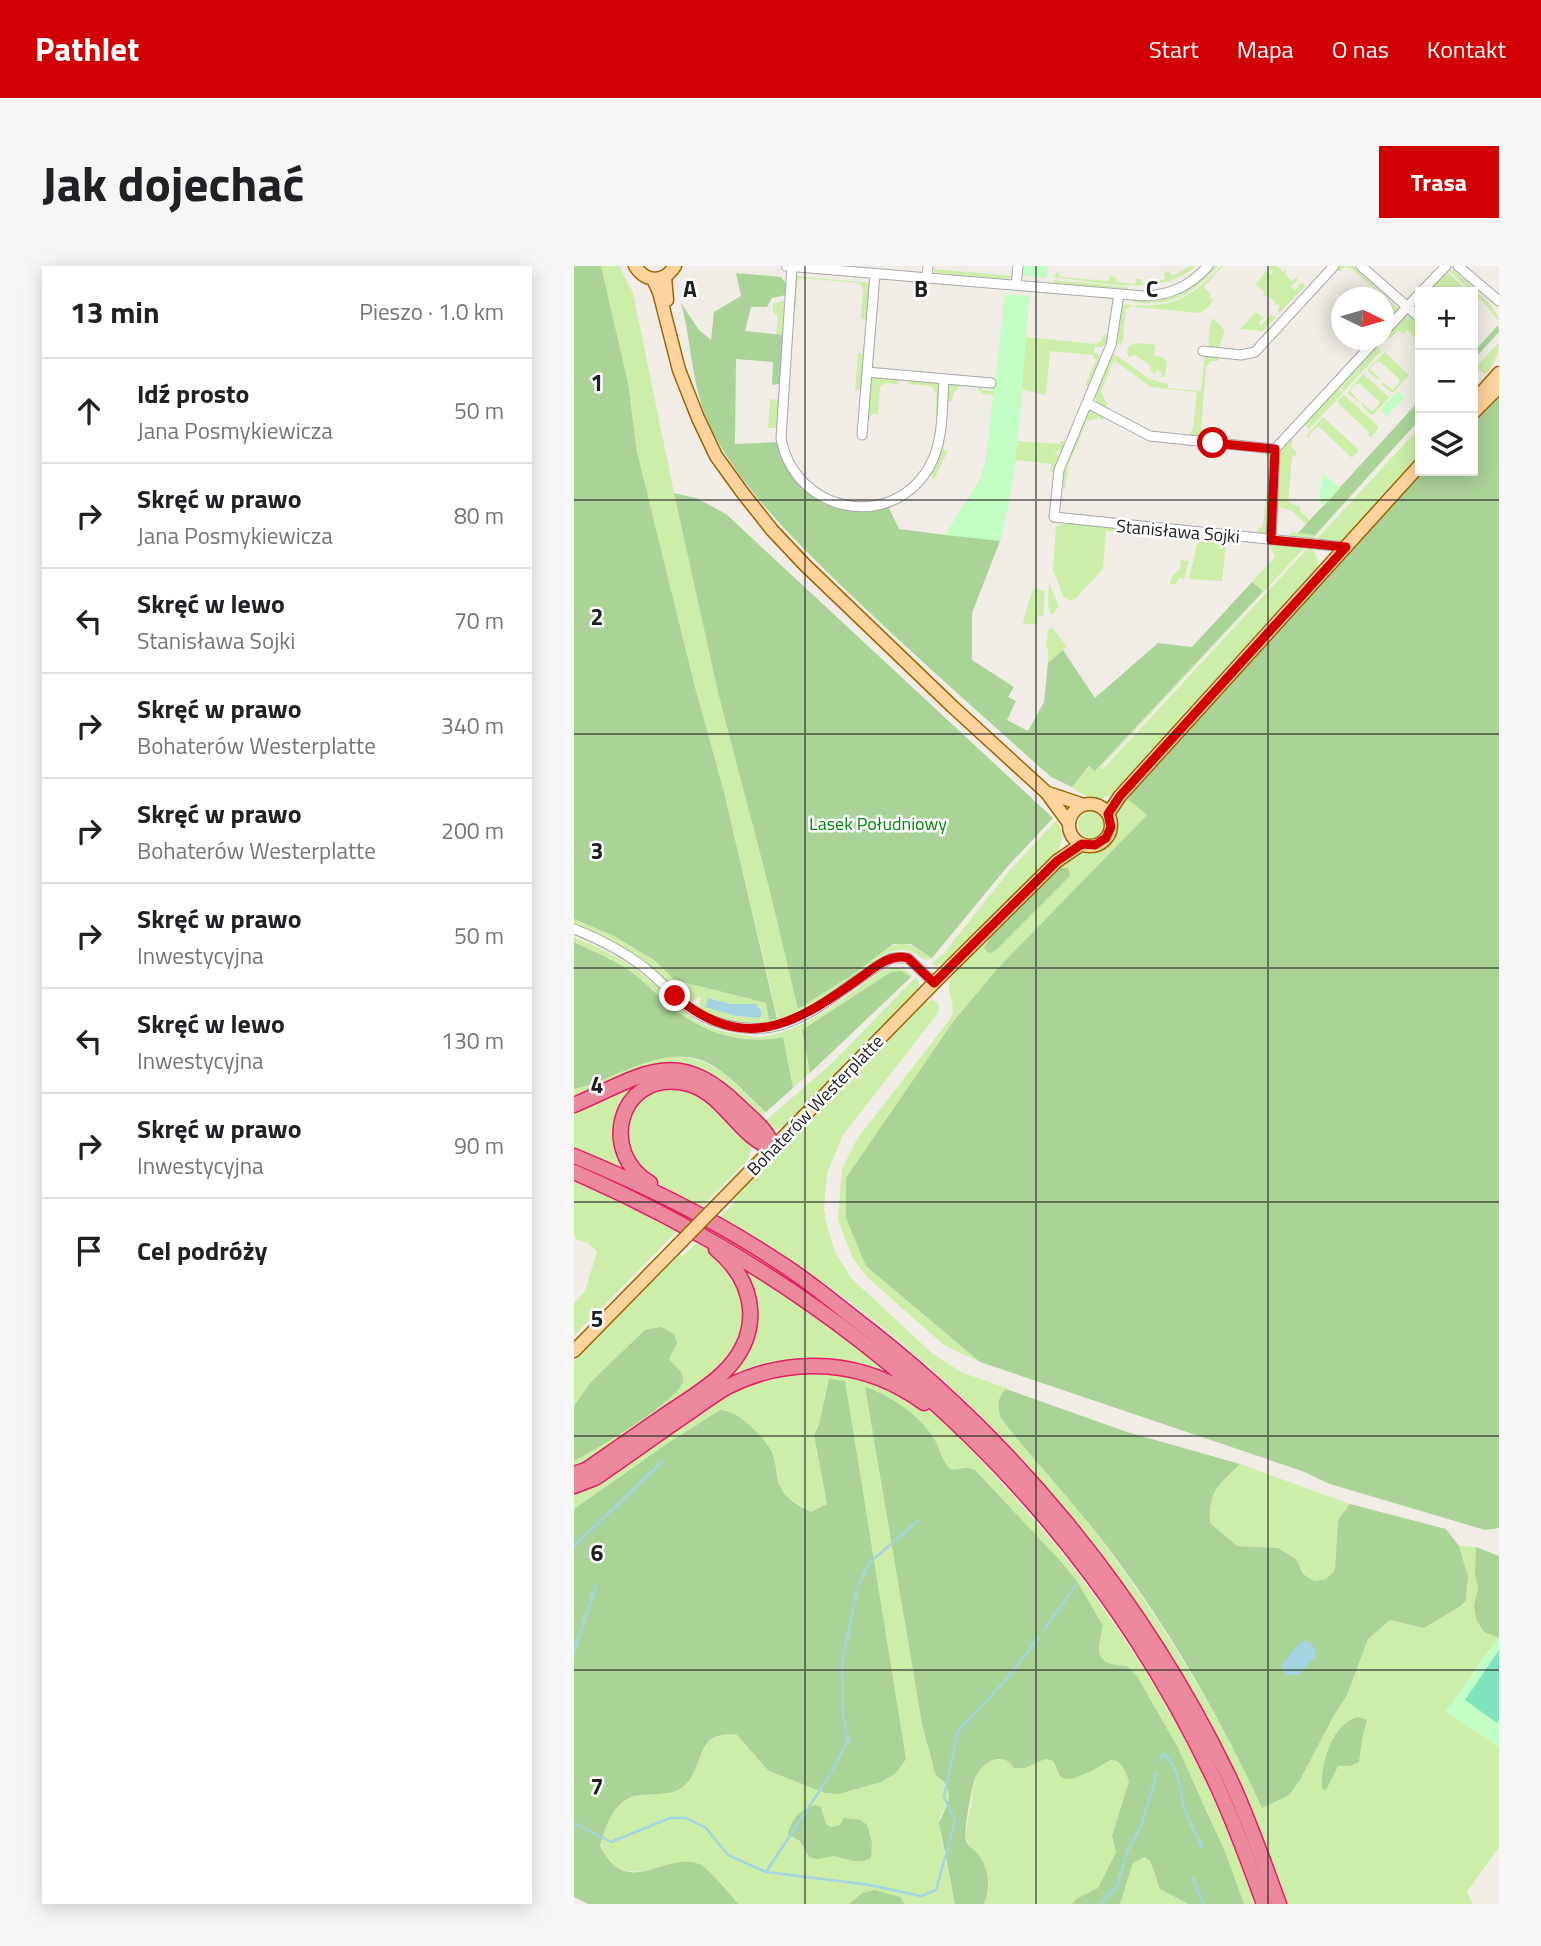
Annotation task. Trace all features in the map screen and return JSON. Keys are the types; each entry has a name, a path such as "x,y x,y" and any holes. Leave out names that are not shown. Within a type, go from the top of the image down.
{"highway":[{"path":"574,1105 660,1070 689,1071 717,1085 770,1136 773,1148 761,1145 720,1104 697,1086 667,1082 645,1088 626,1108 620,1136 626,1159 644,1180 779,1262 885,1341 985,1432 1063,1518 1129,1606 1188,1700 1229,1776 1279,1904"},
{"path":"574,1156 691,1211"},
{"path":"574,1172 673,1217 769,1274 825,1312 888,1362 976,1441 1054,1527 1093,1578 1148,1659 1215,1781 1264,1904"},
{"path":"574,1474 596,1463 720,1376 742,1349 748,1335 750,1303 738,1272 718,1251 673,1217"},
{"path":"574,1486 595,1478 727,1387 762,1373 797,1366 838,1366 875,1375 916,1397 976,1441"}],"main road":[{"path":"635,266 645,277 659,278 675,266"},
{"path":"659,278 659,292 679,370 698,418 716,456 772,530 953,707 1047,793 1082,844 1095,845 1106,838 1111,827 1105,811 1091,804 1084,805 1047,793"},
{"path":"1478,396 1499,373"},
{"path":"1478,408 1499,387"},
{"path":"1105,811 1415,471"},
{"path":"1070,828 1072,814 1084,805"},
{"name":"Bohaterów Westerplatte","path":"1057,861 1070,828"},
{"name":"Bohaterów Westerplatte","path":"574,1351 934,983 1057,861 1082,844"}],"street":[{"path":"786,266 1154,296 1173,292 1189,284 1208,266"},
{"path":"927,278 928,266"},
{"path":"1017,285 1018,266"},
{"path":"1203,351 1251,355 1334,266"},
{"path":"1361,266 1415,314"},
{"path":"1425,287 1446,266"},
{"path":"1458,266 1499,302"},
{"path":"792,267 781,438 790,464 809,489 839,505 864,507 889,502 911,488 923,476 937,448 944,379"},
{"path":"862,435 874,274"},
{"path":"1119,294 1110,347 1087,403 1150,436 1275,449"},
{"path":"1489,295 1499,309"},
{"path":"1394,321 1415,298"},
{"path":"1271,540 1275,449 1367,350"},
{"path":"867,372 992,383"},
{"name":"Stanisława Sojki","path":"1087,403 1059,470 1054,517 1346,547"},
{"path":"574,929 636,961 693,1011 716,1022 750,1028 769,1028 807,1014 892,958 908,958 934,983"}],"green space":[{"path":"574,266 601,266 628,383 637,452 724,792 777,1019 769,1020 766,1003 675,980 654,960 614,936 574,919"},
{"path":"601,266 619,266 633,293 674,493 884,949 898,944 910,945 932,958 924,960 907,950 887,953 845,986 822,1000 774,1021 749,1024 724,1020 698,1009 701,998 698,997 691,1004 650,966 630,952 574,924 574,919 614,936 654,960 675,980 766,1003 769,1020 778,1019 724,792 637,452 628,383","holes":["708,998 731,1004 759,1006 762,1012 740,1017"]},
{"path":"1022,266 1048,266 1046,278 1021,275"},
{"path":"1195,266 1181,276 1146,285 1108,284 1052,277 1059,272 1059,277 1109,281 1110,276 1116,277 1117,282 1135,284 1136,279 1141,279 1143,284 1165,279 1164,273 1169,271 1172,276"},
{"path":"1218,266 1200,284 1181,296 1159,302 1133,302 1157,300 1178,294 1197,283"},
{"path":"1221,266 1204,287 1213,300 1209,307 1200,313 1135,307 1163,304 1184,297"},
{"path":"1270,266 1277,266 1283,272 1287,269 1285,274 1292,281 1297,277 1297,281 1291,286 1295,290 1301,283 1306,285 1279,313 1277,310 1280,306 1274,306 1275,302 1267,295 1263,296 1264,292 1258,286 1254,287 1267,270 1270,275 1273,272 1268,269"},
{"path":"1338,266 1353,266 1376,287 1372,287 1351,268 1344,267 1340,272 1336,268"},
{"path":"932,269 1013,276 1008,279 937,273"},
{"path":"1448,270 1453,270 1472,287 1467,287"},
{"path":"1446,271 1464,287 1431,287"},
{"path":"736,273 781,277 787,285 786,295 772,298 767,307 751,307 745,331 784,335 780,384 772,385 773,362 736,359 735,444 778,442 792,476 800,486 820,501 844,509 888,506 899,529 946,535 981,478 996,386 1015,458 1000,541 972,613 972,660 1014,687 1008,697 1016,701 1007,720 1028,731 1044,702 1048,663 1063,650 1095,698 1158,643 1192,647 1252,582 1263,591 1095,771 1089,766 1072,787 1051,777 925,664 789,533 748,486 715,437 700,399 681,303 699,330 711,340 714,312 741,296"},
{"path":"795,276 871,283 868,319 861,319 863,288 859,283 802,278 797,282 796,306 792,306"},
{"path":"1053,280 1127,287 1128,289 1054,283"},
{"path":"1478,292 1493,308 1499,321 1478,297"},
{"path":"1005,294 1029,296 1017,450 1000,541 945,535 981,478 986,459"},
{"path":"1029,296 1026,337 1096,344 1104,334 1109,337 1108,343 1095,347 1094,352 1099,355 1101,362 1090,388 1085,385 1096,360 1093,355 1050,351 1046,395 1021,389 1016,447 1017,441 1059,444 1064,441 1063,449 1054,454 1060,457 1056,471 1050,473 1051,464 1015,460 1016,451 987,490"},
{"path":"786,300 784,335 776,334 778,317 773,311 773,304"},
{"path":"1121,304 1133,305 1126,309 1120,346 1116,342"},
{"path":"1394,304 1398,308 1394,318"},
{"path":"1256,312 1264,318 1259,322 1261,325 1271,315 1276,317 1263,331 1240,329"},
{"path":"1403,317 1415,318 1415,338 1407,330 1403,334 1398,330 1394,334 1394,327"},
{"path":"1213,318 1225,331 1218,349 1210,347 1209,344"},
{"path":"1498,325 1499,332 1478,355 1478,347"},
{"path":"1499,342 1495,360 1485,375 1478,369 1478,365"},
{"path":"1136,343 1155,345 1154,356 1167,361 1165,377 1160,377 1162,373 1157,370 1154,374 1150,370 1151,366 1135,355 1129,357 1129,346"},
{"path":"1372,350 1381,351 1344,391 1338,385"},
{"path":"1385,352 1409,375 1393,393 1382,385 1382,382 1393,390 1399,379 1381,362 1376,362 1370,369 1379,380 1368,372 1368,369"},
{"path":"858,353 865,354 862,390 855,390"},
{"path":"1115,354 1149,379 1168,384 1168,388 1201,391 1205,357 1219,355 1218,361 1211,361 1206,367 1201,429 1205,434 1218,435 1217,439 1189,436 1193,428 1197,392 1151,387 1114,360 1101,391 1106,408 1096,403 1095,393 1111,356"},
{"path":"1363,374 1389,397 1373,415 1361,404 1372,411 1379,405 1379,401 1360,384 1356,384 1350,391 1358,401 1347,393"},
{"path":"871,377 898,377 898,384 886,383 880,387 878,414 871,414 870,420 866,420"},
{"path":"909,380 937,382 940,385 939,413 936,415 936,393 931,386 908,384"},
{"path":"951,382 981,386 982,390 993,391 993,386 996,386 995,395 982,394 977,387 960,386 953,394 952,401 945,401 948,384"},
{"path":"1337,387 1343,393 1309,429 1303,423"},
{"path":"1398,391 1405,397 1387,416 1380,410"},
{"path":"1499,393 1499,1528 1485,1530 1330,1484 1302,1471 980,1362 866,1266 846,1218 846,1178 953,1022 999,967 1147,815 1124,796 1417,476 1478,476 1478,414"},
{"path":"1344,395 1377,425 1378,428 1371,437 1337,401"},
{"path":"770,399 779,400 777,428 768,428"},
{"path":"1415,405 1415,425 1315,535 1298,533"},
{"path":"1090,410 1105,415 1103,420 1099,418 1087,421 1068,466 1063,489 1062,473"},
{"path":"1323,417 1359,450 1352,458 1318,426 1309,435 1310,439 1306,436"},
{"path":"1415,425 1311,541 1289,539 1290,532 1315,535"},
{"path":"1415,432 1415,464 1343,542 1314,542"},
{"path":"1293,438 1291,446 1296,451 1296,456 1292,457 1288,502 1300,507 1300,511 1310,521 1306,524 1291,510 1275,507 1278,452"},
{"path":"942,449 948,451 934,479 929,472"},
{"path":"1267,451 1272,453 1267,534 1258,535 1258,530 1263,525 1270,460 1266,456"},
{"path":"1322,472 1340,488 1324,506 1319,500"},
{"name":"Lasek Południowy","path":"674,493 696,498 726,514 1053,818 1007,867 932,958 911,944 893,944 852,975 798,1009 719,696"},
{"path":"1064,522 1120,527 1119,532 1106,531 1103,569 1076,598 1069,601 1064,598 1053,570 1056,527"},
{"path":"1206,536 1231,541 1226,543 1222,581 1189,579 1197,544"},
{"path":"1269,543 1306,546 1101,767 1103,769 1309,547 1318,560 1315,575 1113,794 1092,798 1072,787 1090,766 1096,771 1262,591 1252,582 1275,557"},
{"path":"1181,560 1189,561 1184,579 1179,577 1176,584 1170,584 1172,576 1180,569"},
{"path":"1049,583 1059,606 1053,614 1050,614 1048,603"},
{"path":"1034,588 1045,591 1043,616 1038,615 1037,624 1023,624 1027,606"},
{"path":"1051,627 1067,646 1048,663 1046,647 1048,630"},
{"path":"1124,796 1148,815 999,967 866,1266 980,1362 945,1346 868,1278 853,1259 838,1220 842,1169 857,1139 951,1018 953,1006 949,986 954,975 987,940 984,947 996,949 1069,876 1052,872 1082,850 1098,850 1108,844 1114,833 1115,815"},
{"path":"1091,812 1100,816 1104,825 1100,834 1091,838 1082,834 1078,825 1082,816"},
{"path":"1056,821 1062,839 1053,857 947,961 937,966 931,964 943,954 1010,870"},
{"path":"1068,868 1070,876 996,950 990,953 986,951 984,947 994,932 1052,872"},
{"path":"574,937 632,967 653,982 692,1018 718,1030 753,1037 775,1034 800,1025 884,970 898,968 912,976 901,971 891,972 802,1030 810,1073 793,1088 783,1037 750,1039 705,1028 677,1011 627,969 574,942"},
{"path":"574,942 627,969 677,1012 705,1028 719,1034 750,1039 783,1037 793,1088 766,1112 734,1081 704,1061 667,1057 574,1089"},
{"path":"901,971 911,977 810,1073 802,1030 891,972"},
{"path":"916,977 919,982 918,991 784,1127 774,1130 763,1123 832,1063"},
{"path":"932,1000 939,1006 938,1013 843,1135 827,1173 824,1209 835,1252 852,1279 933,1354 963,1373 1012,1390 1006,1389 1001,1418 1079,1511 1139,1593 1184,1662 1262,1808 1300,1780 1347,1695 1367,1639 1390,1620 1424,1628 1462,1606 1468,1584 1459,1546 1476,1547 1475,1575 1478,1588 1474,1605 1484,1632 1498,1638 1446,1711 1499,1747 1499,1847 1467,1892 1473,1904 1287,1904 1246,1796 1194,1695 1142,1612 1085,1534 1022,1459 954,1390 881,1326 803,1268 720,1217 735,1202 733,1199 926,1002"},
{"path":"675,1056 690,1058 715,1068 766,1112 758,1120 701,1071 677,1064 574,1100 574,1089 654,1059"},
{"path":"665,1073 680,1074 705,1082 753,1124 750,1127 701,1085 681,1078 668,1078 644,1086 626,1103 620,1115 616,1140 621,1158 631,1174 574,1149 574,1109"},
{"path":"673,1086 700,1092 752,1147 747,1161 701,1207 645,1176 626,1149 628,1116 641,1098 650,1092"},
{"path":"574,1162 636,1189 690,1217 688,1221 574,1166"},
{"path":"574,1181 678,1230 574,1336 574,1303 585,1291 597,1252 588,1243 577,1240 574,1234"},
{"path":"711,1228 781,1270 910,1367 1135,1621 1193,1719 1234,1802 1275,1904 1270,1904 1132,1625 934,1395 809,1294 707,1232"},
{"path":"698,1241 726,1264 745,1301 743,1333 723,1367 587,1464 574,1469 574,1361 680,1254 683,1256"},
{"path":"743,1266 835,1329 900,1380 772,1366 584,1474 747,1347"},
{"path":"661,1327 674,1334 677,1343 669,1359 683,1378 678,1389 668,1400 635,1424 574,1461 574,1406 591,1382 645,1330"},
{"path":"788,1372 857,1374 918,1403 964,1442 1038,1524 1114,1624 1149,1677 1209,1787 1257,1904 1244,1904 1193,1781 1136,1676 1127,1666 1107,1662 1100,1656 1098,1644 1101,1636 958,1469 950,1469 935,1439 925,1427 901,1408 865,1387 922,1724 932,1765 949,1792 949,1800 940,1817 941,1838 955,1904 905,1904 900,1897 862,1893 849,1904 739,1904 702,1866 626,1871 612,1864 600,1846 614,1811 631,1797 669,1793 684,1786 713,1738 737,1735 769,1771 825,1793 839,1794 881,1782 906,1759 844,1381 814,1435 827,1504 811,1512 788,1498 781,1488 773,1455 727,1410 720,1410 668,1443 574,1509 574,1490 732,1390"},
{"path":"829,1379 845,1381 906,1759 896,1773 881,1782 839,1794 825,1793 769,1771 737,1735 713,1738 707,1743 691,1778 684,1786 669,1793 634,1796 624,1801 614,1811 600,1846 611,1862 623,1870 635,1872 688,1862 701,1865 739,1904 588,1904 574,1897 574,1509 720,1410 735,1414 751,1426 765,1442 773,1455 781,1488 790,1499 811,1512 827,1504 814,1435 819,1425"},
{"path":"865,1387 895,1401 921,1422 935,1440 950,1469 975,1470 1078,1583 1103,1626 1099,1643 1100,1655 1108,1663 1127,1666 1137,1676 1178,1748 1225,1852 1244,1904 1188,1904 1160,1889 1150,1861 1145,1857 1133,1863 1120,1904 1072,1904 1076,1899 1098,1888 1116,1852 1112,1836 1129,1781 1123,1767 1117,1761 1111,1760 1094,1770 1066,1779 1060,1776 1053,1761 1045,1759 1025,1768 1014,1768 1001,1759 988,1762 977,1774 970,1799 965,1836 967,1843 981,1858 988,1877 984,1904 955,1904 939,1823 949,1800 949,1793 944,1782 935,1774 922,1724"},
{"path":"1006,1389 1127,1432 1240,1464 1216,1489 1211,1503 1210,1523 1237,1546 1278,1548 1296,1559 1303,1574 1314,1581 1326,1579 1335,1570 1338,1520 1350,1504 1446,1529 1459,1546 1468,1577 1466,1600 1461,1606 1424,1628 1390,1620 1368,1639 1347,1695 1300,1780 1289,1795 1262,1808 1225,1732 1161,1623 1113,1554 1001,1418 999,1403"},
{"path":"1240,1464 1350,1504 1338,1520 1335,1570 1326,1579 1314,1581 1303,1574 1296,1559 1278,1548 1237,1546 1210,1523 1211,1503 1216,1489"},
{"path":"1476,1547 1499,1556 1499,1638 1484,1632 1476,1619"},
{"path":"1499,1638 1499,1747 1446,1711"},
{"path":"1499,1650 1499,1720 1497,1723 1465,1700"},
{"path":"1358,1717 1367,1720 1359,1762 1350,1766 1338,1766 1326,1790 1322,1789 1323,1768 1334,1736 1349,1721"},
{"path":"1003,1759 1014,1768 1025,1768 1045,1759 1053,1761 1060,1776 1081,1776 1111,1760 1116,1760 1123,1767 1129,1781 1112,1836 1116,1852 1098,1888 1076,1899 1072,1904 984,1904 987,1877 966,1839 967,1826 977,1774 986,1764"},
{"path":"815,1805 821,1807 826,1824 831,1827 840,1825 844,1818 861,1820 867,1825 872,1842 871,1858 854,1861 834,1856 817,1859 809,1857 800,1841 788,1834 797,1816"},
{"path":"1145,1857 1150,1861 1154,1875 1165,1892 1188,1904 1120,1904 1133,1863"},
{"path":"875,1890 900,1897 905,1904 849,1904 862,1893"}],"water":[{"path":"708,998 731,1004 756,1004 762,1012 760,1018 736,1016 705,1007"},
{"path":"1301,1641 1308,1641 1315,1648 1315,1657 1298,1675 1287,1675 1281,1666"}],"waterway":[{"path":"574,1546 662,1462"},
{"path":"574,1823 611,1842 670,1818 686,1818 706,1828 728,1855 766,1872 826,1781 848,1741 843,1715 842,1663 858,1586 869,1563 918,1521"},
{"path":"1044,1630 1077,1584"},
{"path":"574,1652 596,1586"},
{"path":"766,1872 870,1885 921,1896 936,1890 955,1821 944,1796 958,1731 1004,1682 1039,1637"},
{"path":"1160,1761 1164,1754 1174,1767 1185,1811 1202,1847"},
{"path":"1100,1904 1117,1887 1127,1852 1141,1826 1157,1774"},
{"path":"1193,1878 1203,1904"}],"route":[{"path":"675,996 690,1009 716,1022 750,1028 769,1028 807,1014 892,958 908,958 934,983 1057,861 1082,844 1095,845 1106,838 1111,827 1108,814 1120,796 1346,547 1271,540 1275,449 1213,443"}]}
